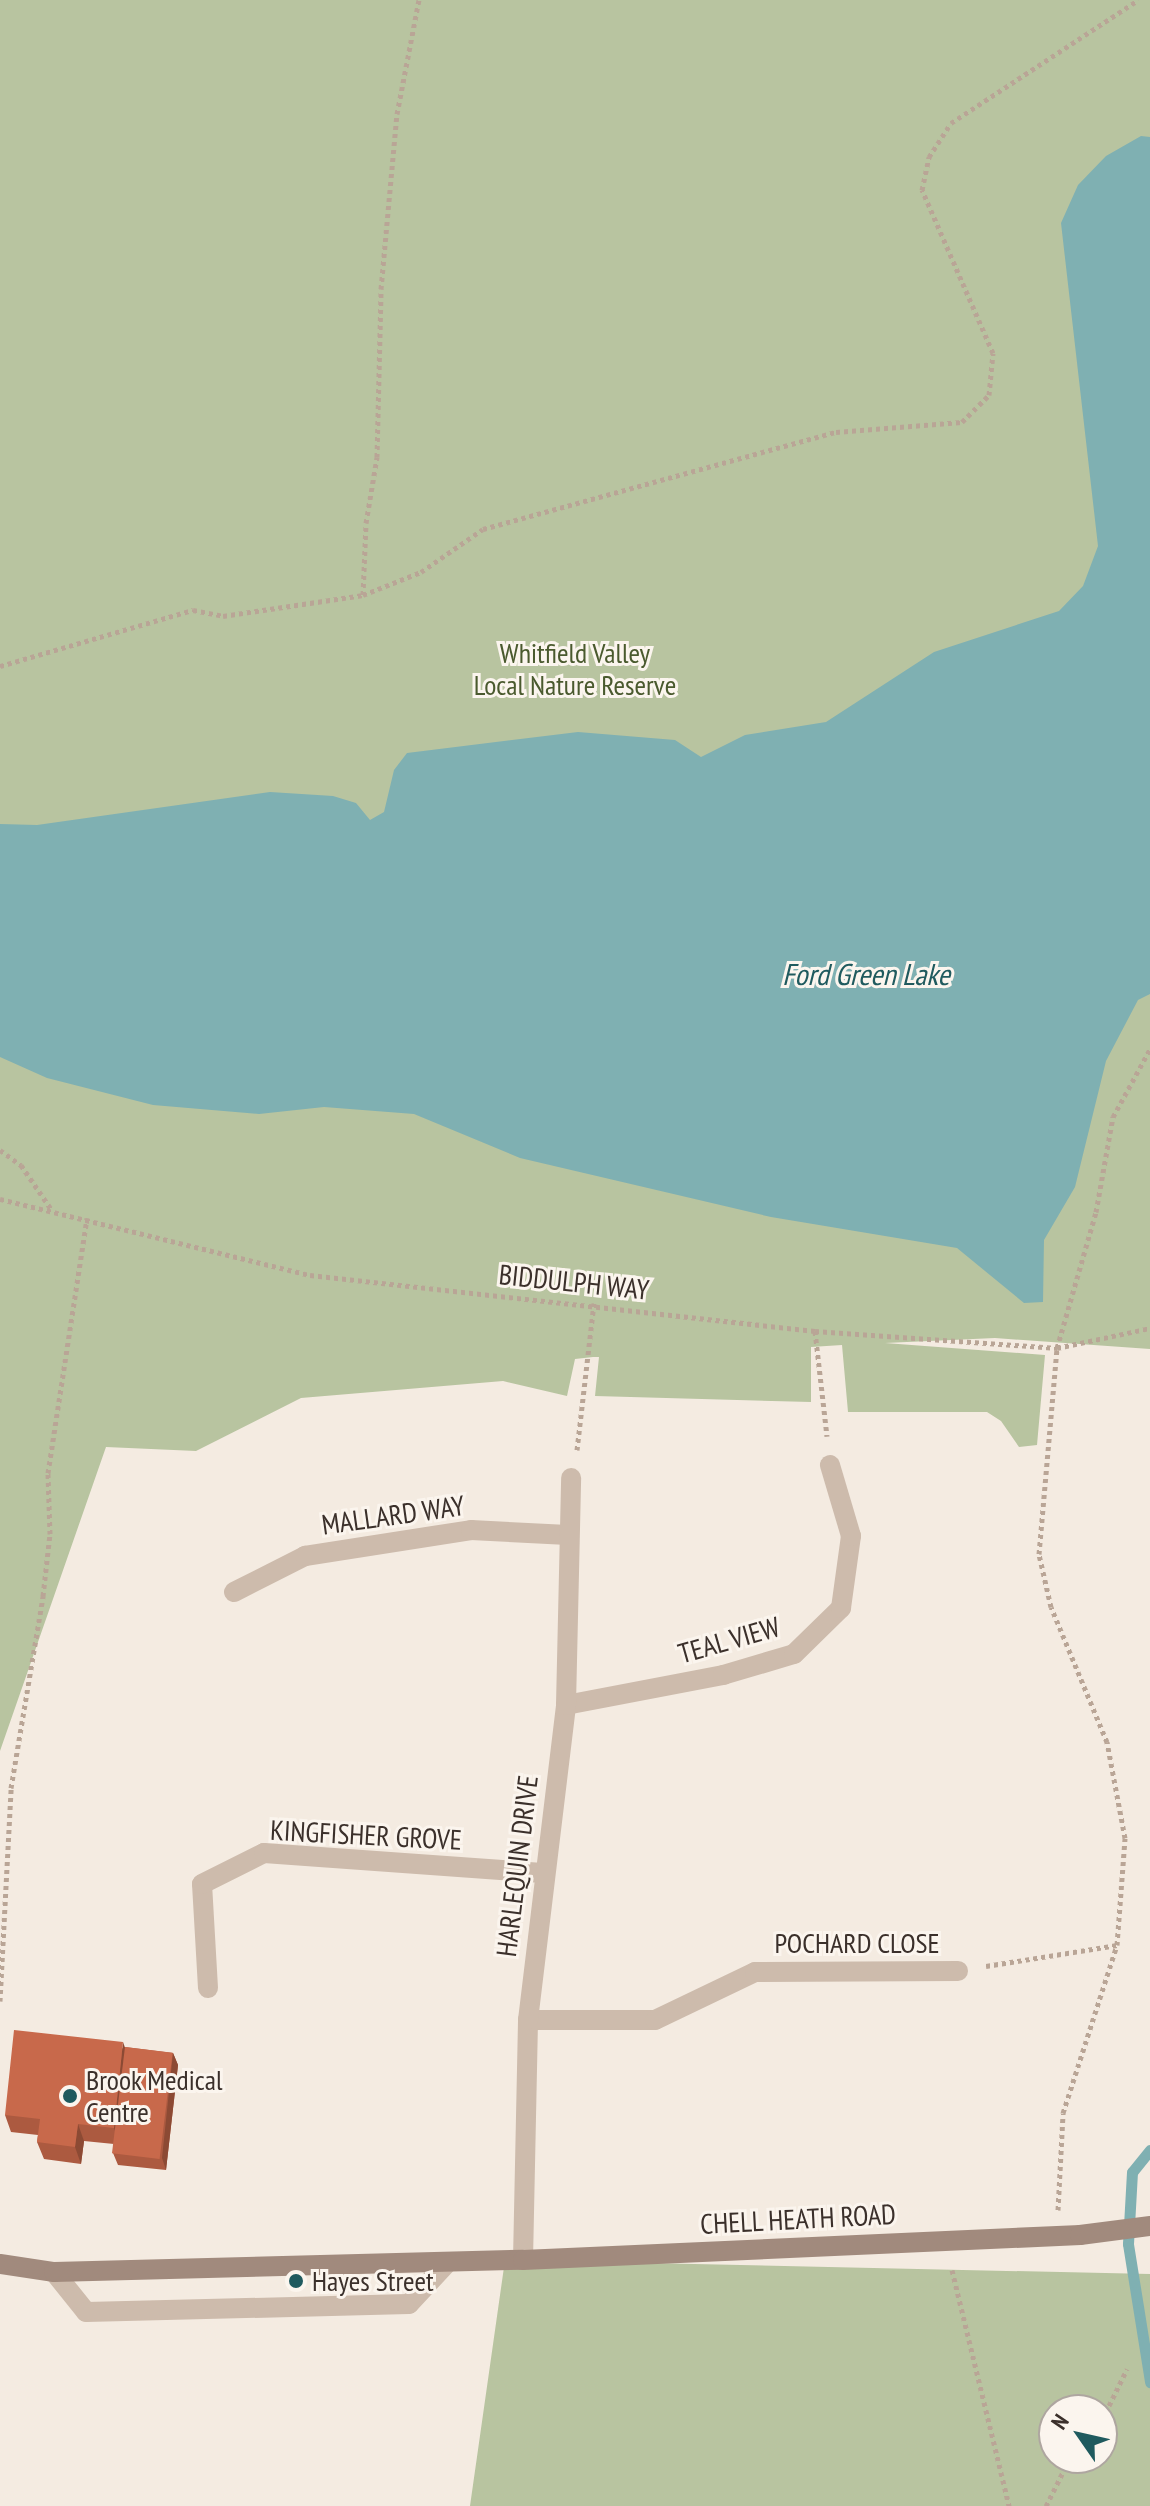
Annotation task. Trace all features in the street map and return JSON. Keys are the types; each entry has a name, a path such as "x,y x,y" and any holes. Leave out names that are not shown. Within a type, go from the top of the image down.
{"street":[{"name":"TEAL VIEW","path":"566,1705 723,1675 794,1654 841,1608 851,1536 830,1465"},
{"name":"HARLEQUIN DRIVE","path":"523,2260 528,2020 542,1873 566,1705 571,1478"},
{"name":"MALLARD WAY","path":"234,1592 305,1556 471,1530 568,1535"},
{"name":"KINGFISHER GROVE","path":"208,1988 202,1884 264,1853 542,1873"},
{"name":"POCHARD CLOSE","path":"528,2020 655,2020 755,1972 958,1971"},
{"name":"CHELL HEATH ROAD","path":"0,2264 54,2272 523,2260 1108,2233 1146,2227"},
{"path":"54,2272 86,2312 409,2304 448,2262"}],"path":[{"path":"363,595 366,523 377,457 381,289 397,114 419,0"},
{"path":"0,666 193,610 223,616 363,595 421,572 483,529 836,432 962,422 989,395 993,353 922,190 929,157 951,123 1138,0"},
{"path":"1057,2235 1063,2113 1117,1945 1125,1838 1107,1742 1051,1607 1039,1554 1057,1348 1096,1212 1113,1117 1150,1049"},
{"path":"0,1150 21,1165 52,1210"},
{"name":"BIDDULPH WAY","path":"0,1199 310,1275 594,1303 815,1331 1057,1348 1150,1328"},
{"path":"0,2001 11,1788 43,1596 50,1534 48,1473 87,1218"},
{"path":"571,1478 594,1303"},
{"path":"815,1331 830,1465"},
{"path":"958,1971 1117,1945"},
{"path":"945,2240 1009,2506"},
{"path":"1117,2394 1127,2369"},
{"path":"1046,2506 1062,2474"}],"green space":[{"name":"Whitfield Valley Local Nature Reserve","path":"0,0 1150,0 1150,1349 995,1338 885,1343 1045,1355 1037,1445 1019,1447 1001,1421 987,1412 848,1412 842,1345 811,1347 811,1402 595,1396 599,1357 593,1357 575,1359 567,1396 503,1381 301,1398 196,1451 106,1447 0,1751"},
{"path":"505,2260 1150,2274 1150,2506 470,2506"}],"water":[{"name":"Ford Green Lake","path":"1141,136 1150,137 1150,994 1138,1000 1106,1061 1075,1187 1044,1240 1043,1302 1024,1303 957,1248 771,1217 520,1158 414,1114 324,1107 259,1114 153,1105 47,1078 0,1057 0,824 37,825 270,792 333,796 356,803 370,820 384,812 394,770 407,753 578,732 675,740 701,757 745,735 826,722 934,652 1059,611 1083,586 1098,546 1061,223 1078,185 1106,156"}],"building":[{"name":"Brook Medical Centre","path":"14,2030 123,2042 114,2128 78,2124 75,2147 37,2142 40,2119 5,2115"},
{"path":"125,2047 173,2053 160,2159 112,2153"}],"waterway":[{"path":"1150,2150 1132,2172 1128,2244 1150,2382"}],"place":[{"name":"Brook Medical Centre","path":"70,2096"},
{"name":"Hayes Street","path":"296,2281"}]}
